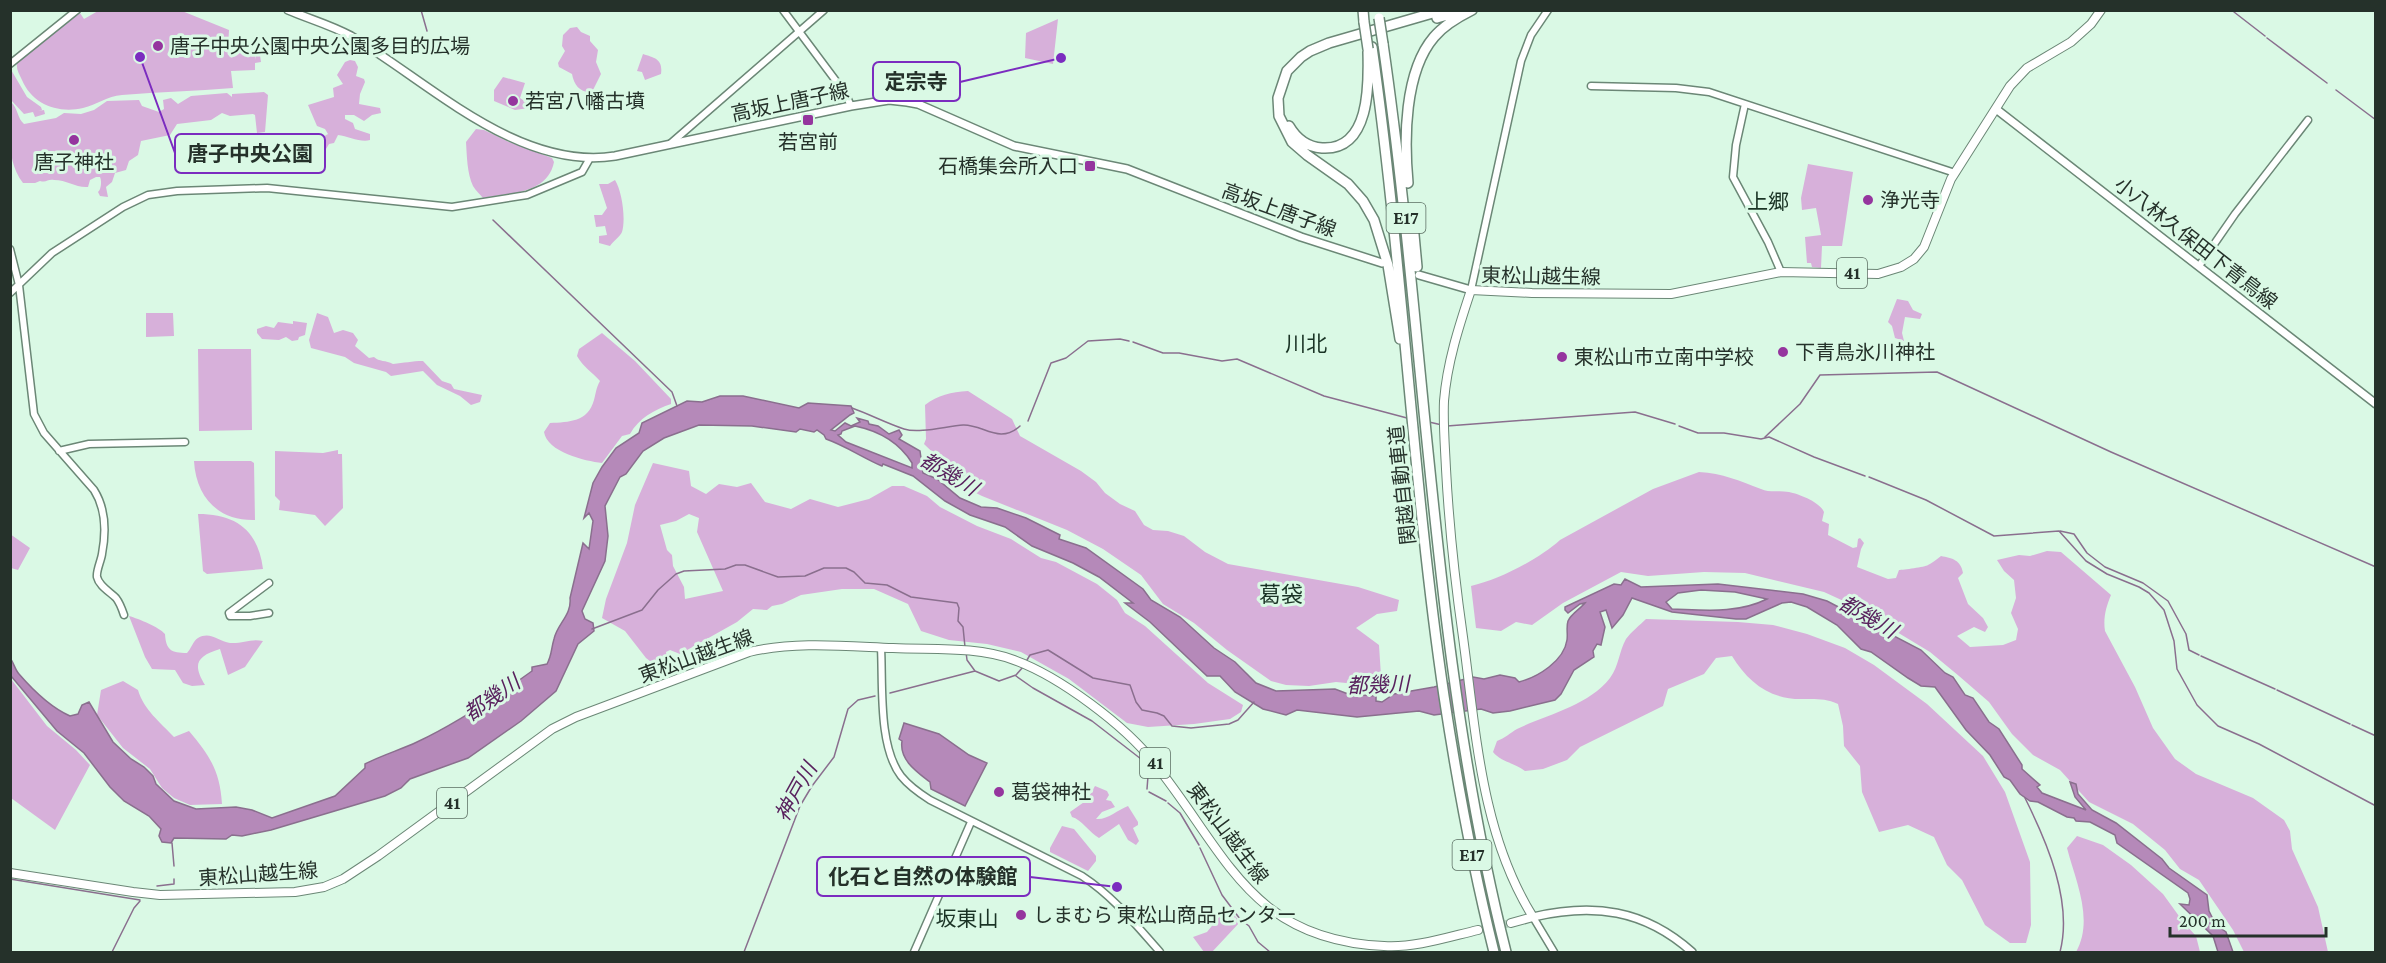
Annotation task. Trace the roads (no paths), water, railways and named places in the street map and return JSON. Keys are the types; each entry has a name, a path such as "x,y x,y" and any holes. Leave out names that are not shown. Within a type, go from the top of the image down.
{"highway":[{"name":"関越自動車道","path":"1364,10 1391,188 1427,560 1453,757 1463,814 1494,952"},
{"path":"1410,392 1388,265 1374,220 1363,201 1348,184 1292,142 1279,116 1278,98 1287,71 1310,51 1329,43 1443,10"},
{"path":"1370,48 1366,100 1354,133 1343,144 1326,149 1309,146 1301,141 1289,127 1283,99 1288,81 1300,65 1318,53 1464,10"},
{"path":"1418,334 1417,267 1406,154 1408,112 1416,73 1428,46 1443,28 1472,10"},
{"name":"関越自動車道","path":"1379,14 1403,187 1439,560 1455,694 1486,866 1506,952"}],"main road":[{"name":"高坂上唐子線","path":"288,10 346,33 473,117 504,134 548,150 590,158 615,156 889,100 918,104 1017,148 1127,169 1282,231 1382,263"},
{"name":"東松山越生線","path":"1533,917 1513,881 1491,815 1479,759 1452,560 1444,404 1454,345 1471,290 1671,294 1781,272 1878,274 1902,267 1924,248 1954,173 2010,86 2027,68 2071,42 2091,24 2101,10"},
{"name":"小八林久保田下青鳥線","path":"1996,109 2376,404"},
{"path":"1419,275 1471,290"},
{"name":"東松山越生線","path":"10,873 160,895 319,889 356,871 534,741 576,717 760,649 790,645 986,652 1013,659 1050,676 1120,729 1149,756 1239,880 1257,899 1286,919 1327,938 1386,950 1478,930"},
{"path":"1511,923 1582,909 1621,913 1665,932 1692,952"}],"street":[{"path":"10,64 77,10"},
{"path":"783,10 845,93 851,106"},
{"path":"670,144 824,10"},
{"path":"1471,290 1521,61 1531,35 1548,10"},
{"path":"1591,86 1691,89 1745,104 1954,173"},
{"path":"1745,104 1736,145 1734,180 1768,242 1781,272"},
{"path":"2199,266 2235,214 2308,120"},
{"path":"10,293 51,253 132,201 148,195 267,188 452,207 527,195 582,172 590,158"},
{"path":"10,249 19,285 34,414 44,433 99,500 103,510 104,528 103,548 97,575 99,581 119,602 124,615"},
{"path":"60,451 89,444 184,442"},
{"path":"269,583 229,613 231,616 244,617 269,613"},
{"path":"881,648 887,744 897,770 911,787 971,822 1082,876 1123,909 1160,952"},
{"path":"914,952 971,822"},
{"path":"1533,917 1554,952"}],"waterway":[{"path":"421,10 427,31"},
{"path":"2234,12 2265,36"},
{"path":"2267,38 2327,83"},
{"path":"2336,90 2376,120"},
{"path":"493,220 672,392 677,406"},
{"path":"1028,421 1051,363 1066,358 1088,341 1120,339 1129,341"},
{"path":"1133,342 1163,353 1179,353 1222,361 1237,359 1324,396 1407,418"},
{"path":"1765,437 1800,404 1820,375 1937,372 2111,452 2376,567"},
{"path":"852,408 897,427 910,430 963,425 1005,434 1020,426"},
{"path":"1447,426 1635,412 1675,424"},
{"path":"1429,422 1442,425"},
{"path":"1679,426 1698,433 1724,433 1761,439 1769,437 1865,476"},
{"path":"1869,477 1926,500 1994,536 2059,531 2086,561 2107,574 2149,593 2164,610 2174,641 2177,669 2197,705 2218,726 2259,744 2376,806"},
{"path":"2060,531 2074,534 2087,553 2105,567 2143,583 2168,601 2186,634 2189,650 2199,655"},
{"path":"592,629 642,610 658,590 676,574 684,571 725,569 745,565 778,577 805,576 824,568 846,568 854,572 865,583 887,585 911,597 957,603 958,621 963,627 965,647"},
{"name":"神戸川","path":"1027,660 1030,655 1048,650 1093,678 1130,685 1136,702 1142,710 1164,716 1172,726 1191,728 1229,724 1238,720 1254,702"},
{"path":"966,652 967,660 975,671"},
{"path":"2201,656 2275,689"},
{"name":"神戸川","path":"890,693 975,671 999,681 1016,675 1023,667"},
{"path":"1016,676 1092,721 1141,759 1148,776 1147,789"},
{"path":"2277,690 2350,724"},
{"name":"神戸川","path":"744,952 800,806 834,757 848,709 858,700 875,696"},
{"path":"2352,725 2376,736"},
{"path":"1149,792 1166,801"},
{"name":"都幾川","path":"2025,798 2042,834 2056,873 2063,913 2060,952"},
{"path":"1168,803 1180,813 1199,845"},
{"path":"172,843 174,866"},
{"path":"1200,848 1222,895 1240,919 1249,926 1258,942 1270,952"},
{"path":"10,879 140,900"},
{"path":"157,886 174,884 174,879"},
{"path":"112,952 134,908 140,901"}],"tunnel":[{"path":"1478,930 1511,923"}],"place":[{"name":"唐子中央公園中央公園多目的広場","path":"158,46"},
{"name":"唐子中央公園","path":"140,57"},
{"name":"定宗寺","path":"1061,58"},
{"name":"若宮八幡古墳","path":"513,101"},
{"name":"若宮前","path":"808,120"},
{"name":"唐子神社","path":"74,140"},
{"name":"石橋集会所入口","path":"1090,166"},
{"name":"浄光寺","path":"1868,200"},
{"name":"下青鳥氷川神社","path":"1783,352"},
{"name":"東松山市立南中学校","path":"1562,357"},
{"name":"葛袋神社","path":"999,792"},
{"name":"化石と自然の体験館","path":"1117,887"},
{"name":"しまむら 東松山商品センター","path":"1021,915"}],"district":[{"name":"上郷","path":"1768,202"},
{"name":"川北","path":"1306,344"},
{"name":"葛袋","path":"1281,594"},
{"name":"坂東山","path":"967,919"}]}
